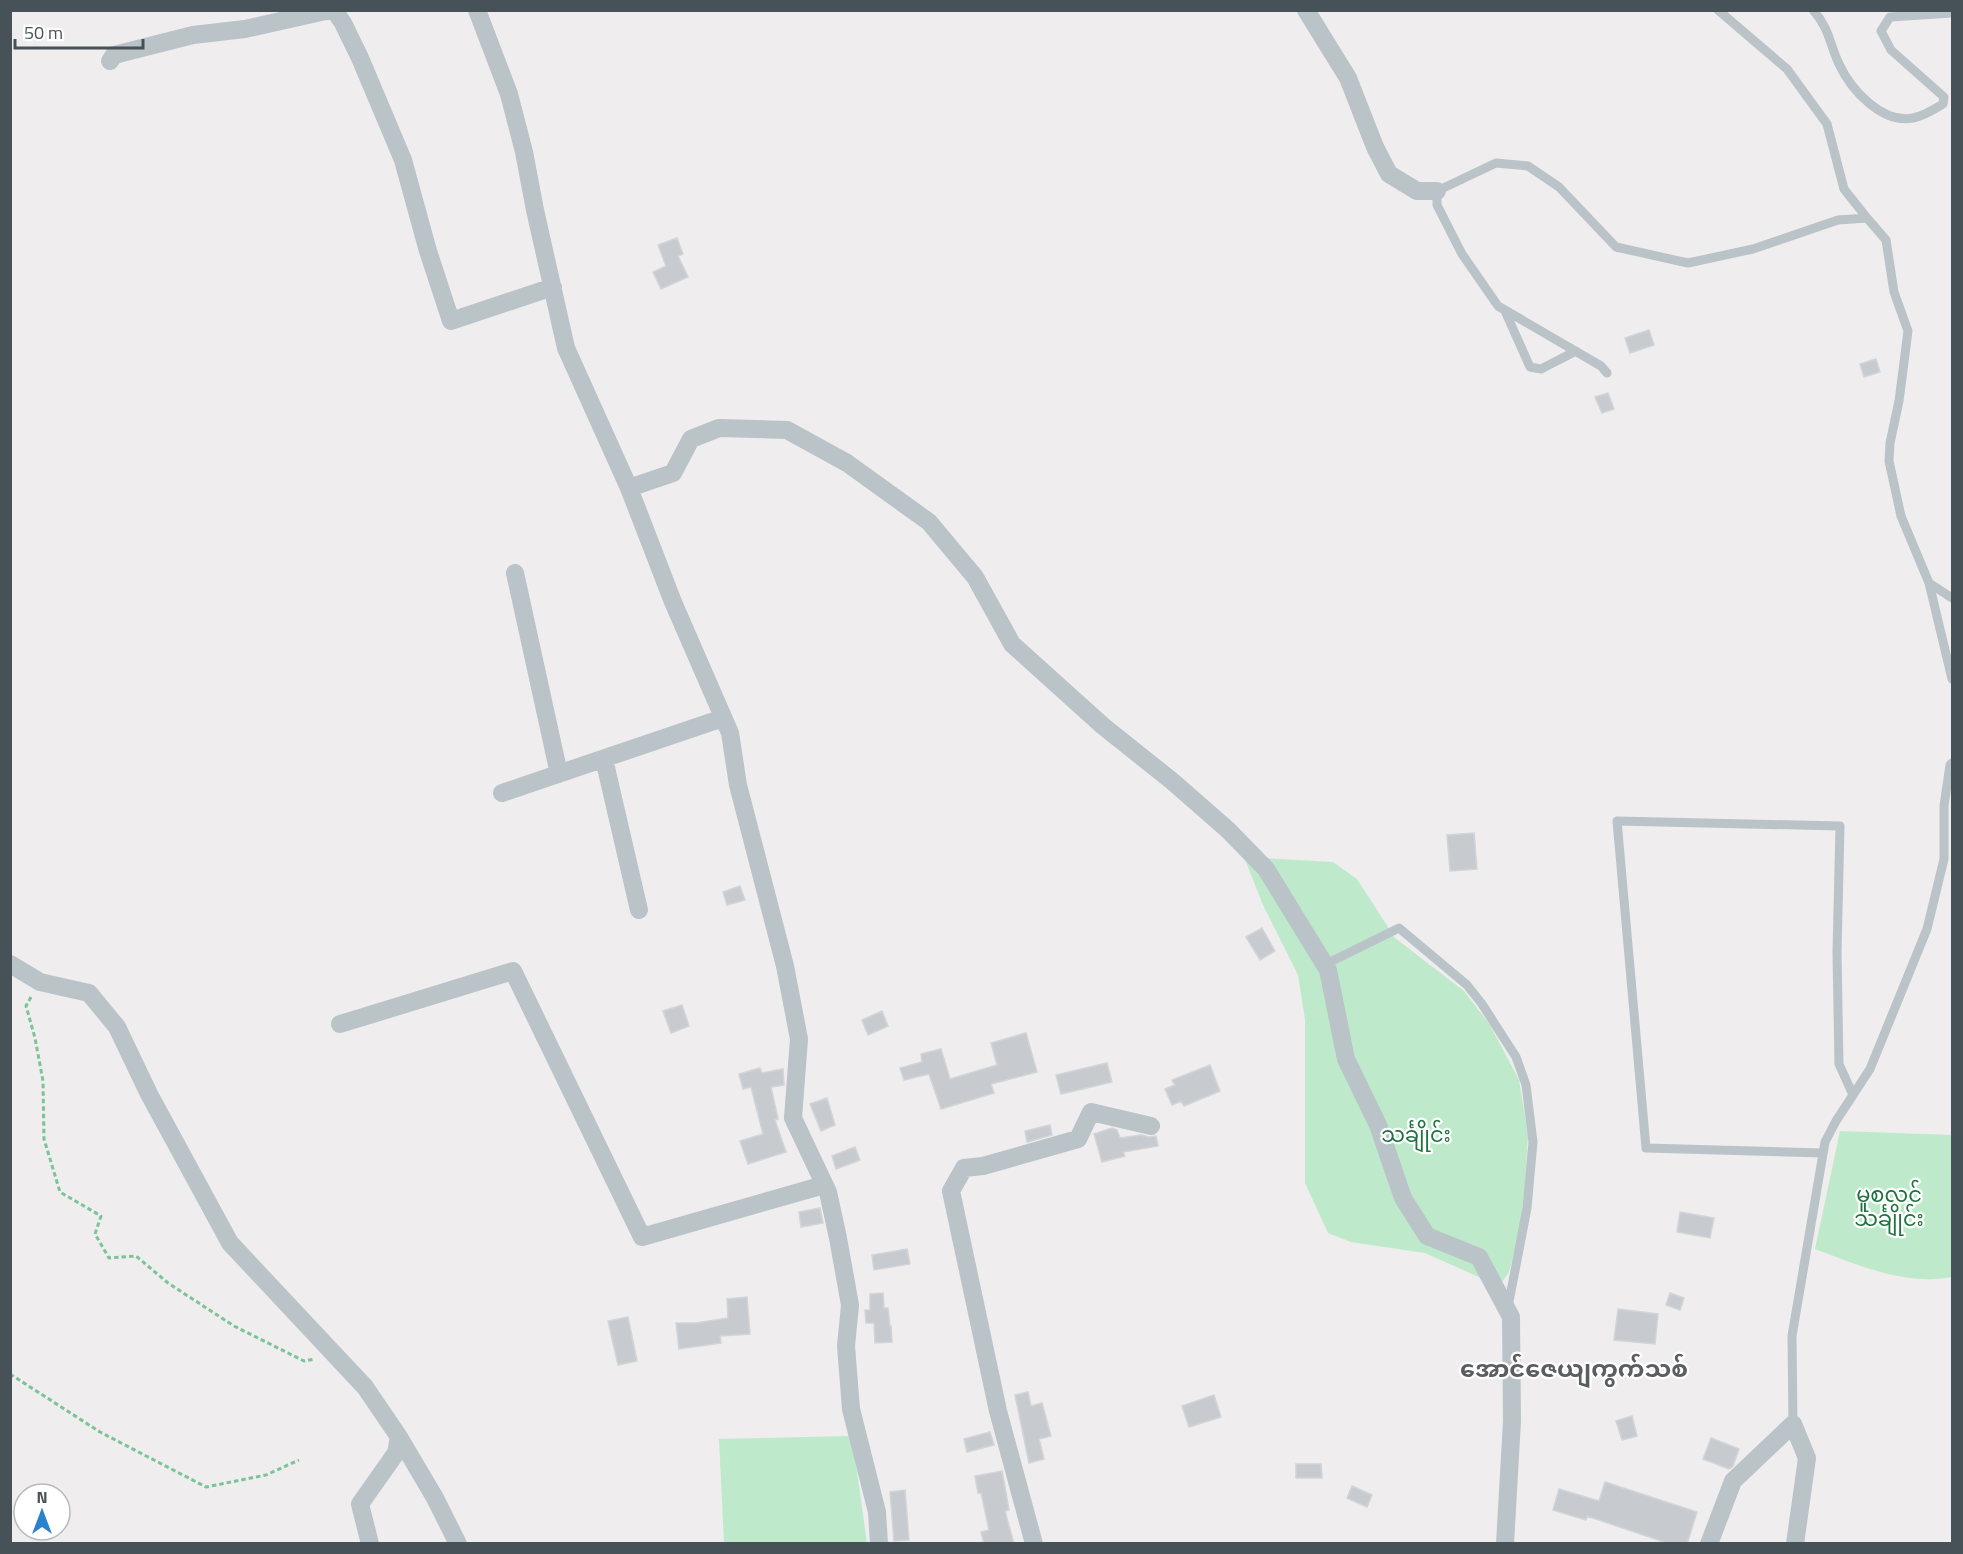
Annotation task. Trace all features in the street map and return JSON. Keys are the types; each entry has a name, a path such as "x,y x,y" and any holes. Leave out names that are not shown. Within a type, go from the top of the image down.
{"street":[{"path":"110,62 114,55 193,35 245,29 332,10 343,23 360,58 403,160 428,251 451,321 553,287"},
{"path":"477,10 509,94 524,152 566,348 629,488 673,602 729,733 738,785 785,966 798,1039 792,1118 828,1192 838,1238 849,1305 846,1346 851,1409 876,1512 879,1544"},
{"path":"1306,10 1348,78 1375,147 1389,174 1417,191 1437,191"},
{"path":"629,488 672,473 691,439 719,428 787,430 847,463 929,522 975,578 1012,644 1103,726 1172,781 1228,830 1266,869 1328,970 1346,1059 1378,1125 1403,1198 1427,1236 1479,1257 1511,1317 1512,1421 1505,1544"},
{"path":"515,573 559,774"},
{"path":"502,794 723,718"},
{"path":"604,759 639,910"},
{"path":"10,964 40,982 89,993 117,1027 149,1094 230,1243 365,1387 399,1437 435,1498 458,1544"},
{"path":"340,1024 513,971 642,1237 824,1185"},
{"path":"1034,1544 998,1411 951,1191 964,1168 983,1166 1078,1139 1091,1112 1151,1126"},
{"path":"1709,1544 1733,1481 1793,1424 1807,1458 1795,1544"},
{"path":"370,1544 360,1504 396,1453 399,1437"}],"lane":[{"path":"1718,10 1786,69 1827,124 1844,189 1886,240 1894,292 1908,331 1889,461 1901,516 1929,583 1953,679"},
{"path":"1813,10 1823,21 1839,65 1860,97 1893,118 1911,119 1923,116 1942,104 1944,97 1891,50 1881,31 1890,17 1953,13"},
{"path":"1607,373 1601,366 1498,306 1462,254 1437,205 1437,191 1496,163 1528,166 1559,187 1616,247 1688,262 1753,249 1838,220 1867,218"},
{"path":"1505,310 1530,367 1541,369 1576,351"},
{"path":"1929,583 1953,598"},
{"path":"1793,1424 1792,1336 1825,1142 1870,1069 1927,929 1944,859 1944,806 1952,761"},
{"path":"1823,1153 1646,1148 1617,821 1840,826 1837,953 1839,1064 1853,1095"},
{"path":"1324,965 1399,928 1467,985 1516,1057 1526,1085 1533,1142 1527,1209 1507,1310"}],"path":[{"path":"40,982 26,1006 43,1081 44,1140 60,1192 101,1216 95,1234 109,1258 136,1256 168,1282 234,1326 304,1361 335,1355"},
{"path":"10,1374 100,1432 206,1487 266,1475 299,1460"}],"green space":[{"name":"သင်္ချိုင်း","path":"1244,857 1333,862 1357,879 1395,938 1464,991 1490,1025 1519,1080 1528,1135 1520,1231 1509,1272 1499,1286 1425,1253 1351,1242 1328,1233 1305,1183 1305,1019 1298,975 1263,905"},
{"name":"မူစလင် သင်္ချိုင်း","path":"1840,1131 1952,1135 1952,1277 1917,1279 1899,1276 1865,1267 1815,1249"},
{"path":"852,1436 867,1543 724,1543 719,1439"}],"building":[{"path":"677,238 683,254 678,256 688,277 661,289 653,272 666,266 658,245"},
{"path":"1649,330 1654,345 1630,353 1625,338"},
{"path":"1876,359 1880,372 1864,377 1860,364"},
{"path":"1608,393 1614,409 1602,413 1595,397"},
{"path":"1474,833 1477,869 1450,871 1447,835"},
{"path":"740,886 745,900 727,905 723,892"},
{"path":"1262,928 1275,951 1260,960 1246,937"},
{"path":"682,1005 689,1026 671,1033 663,1011"},
{"path":"882,1011 888,1026 868,1035 862,1020"},
{"path":"1026,1033 1037,1072 991,1084 994,1093 941,1109 929,1074 904,1080 900,1068 922,1062 921,1054 941,1049 950,1079 997,1065 991,1043"},
{"path":"1107,1063 1112,1082 1061,1094 1056,1075"},
{"path":"1210,1065 1220,1091 1184,1106 1181,1101 1172,1105 1165,1089 1175,1085 1172,1080"},
{"path":"760,1068 762,1073 783,1069 784,1085 771,1087 778,1119 775,1120 786,1152 748,1164 740,1141 763,1134 751,1087 743,1089 739,1074"},
{"path":"827,1098 835,1125 821,1131 810,1104"},
{"path":"1050,1125 1052,1135 1027,1142 1025,1131"},
{"path":"1112,1128 1117,1130 1120,1138 1141,1135 1156,1136 1158,1146 1123,1152 1125,1156 1102,1162 1094,1134"},
{"path":"855,1147 860,1160 836,1169 832,1156"},
{"path":"820,1208 823,1223 801,1227 799,1212"},
{"path":"1680,1212 1714,1218 1710,1238 1677,1232"},
{"path":"907,1249 910,1264 874,1270 872,1255"},
{"path":"883,1293 884,1308 888,1308 892,1342 875,1343 874,1323 866,1323 865,1310 870,1310 870,1294"},
{"path":"1670,1293 1684,1298 1680,1310 1666,1305"},
{"path":"747,1297 750,1334 720,1336 721,1343 679,1349 676,1323 696,1323 728,1318 727,1299"},
{"path":"1618,1309 1658,1314 1655,1344 1614,1340"},
{"path":"628,1317 637,1361 618,1365 608,1321"},
{"path":"1028,1392 1031,1406 1042,1403 1051,1436 1039,1439 1044,1459 1029,1463 1015,1395"},
{"path":"1214,1395 1221,1417 1189,1427 1182,1406"},
{"path":"1632,1416 1637,1436 1622,1440 1616,1421"},
{"path":"990,1432 994,1445 967,1452 964,1439"},
{"path":"1711,1438 1739,1449 1733,1466 1729,1469 1703,1459"},
{"path":"1296,1464 1321,1464 1322,1478 1296,1478"},
{"path":"1002,1471 1009,1510 1005,1511 1014,1544 984,1544 981,1532 989,1530 975,1476"},
{"path":"1605,1482 1697,1512 1687,1544 1670,1544 1587,1516 1586,1520 1553,1510 1559,1489 1599,1501"},
{"path":"1352,1486 1372,1495 1367,1507 1347,1498"},
{"path":"905,1490 909,1540 894,1541 890,1492"}],"district":[{"name":"အောင်ဇေယျကွက်သစ်","path":"1574,1369"}]}
